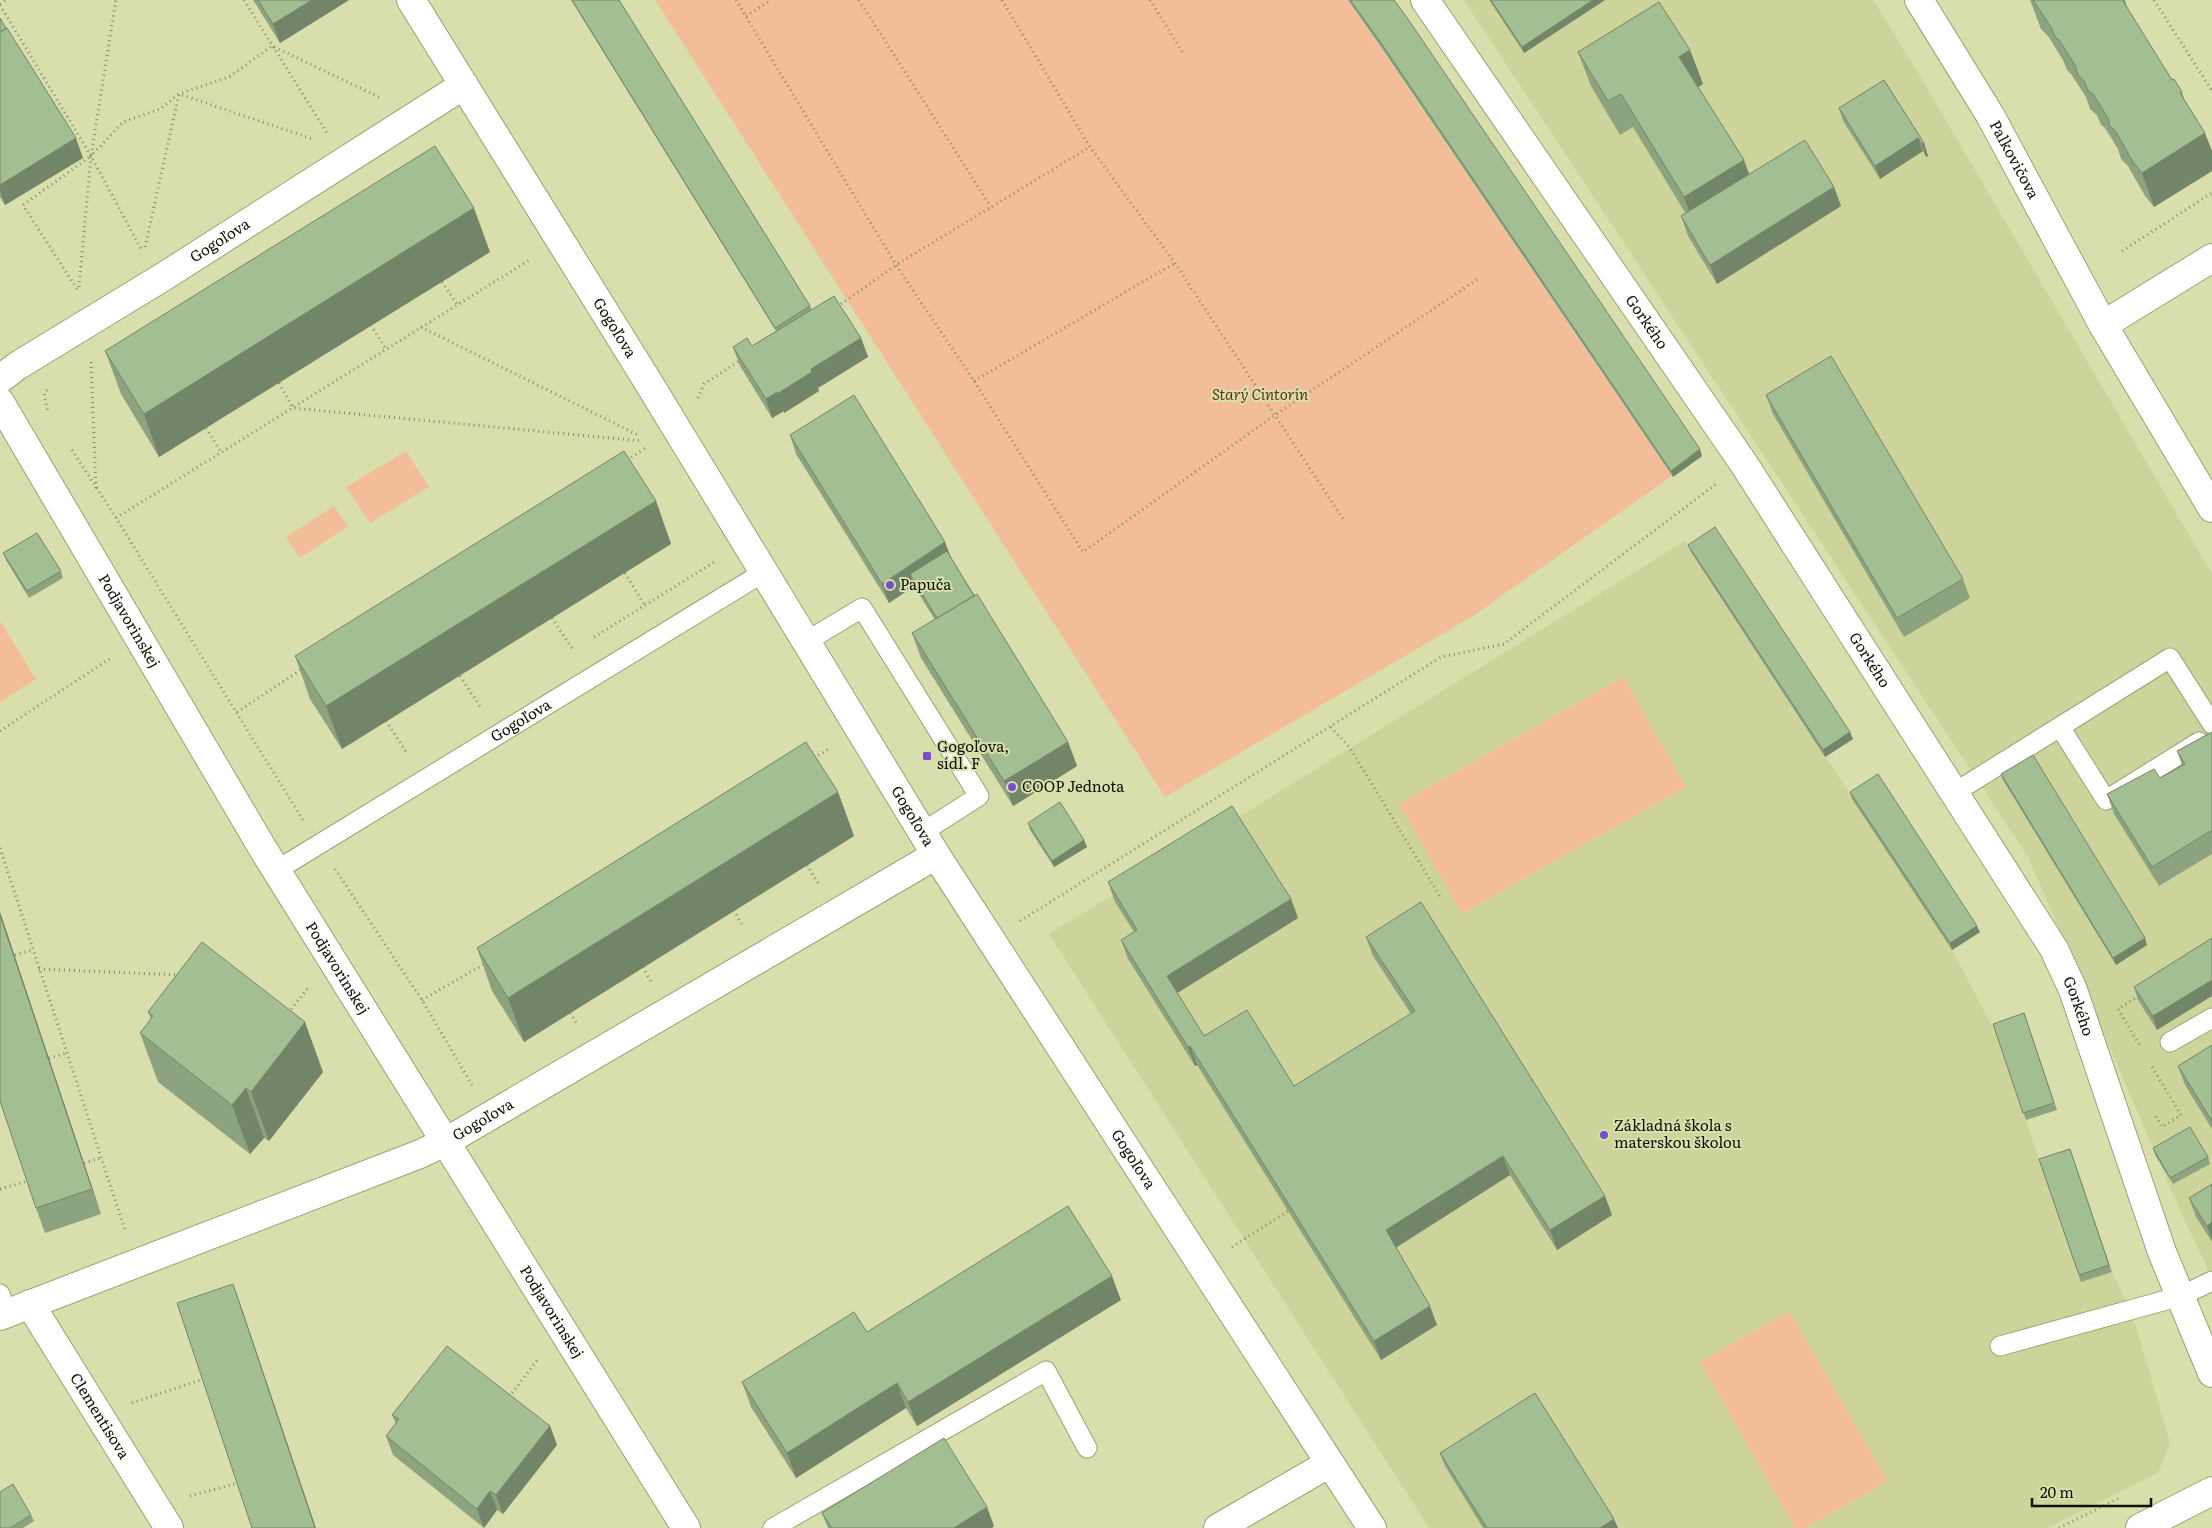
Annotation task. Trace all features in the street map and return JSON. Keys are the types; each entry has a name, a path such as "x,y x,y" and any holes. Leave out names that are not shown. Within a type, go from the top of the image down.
{"street":[{"name":"Gogoľova","path":"410,0 807,641 929,844 1372,1528"},
{"name":"Gorkého","path":"1425,0 1744,464 2054,949 2073,990 2162,1252 2212,1373"},
{"name":"Palkovičova","path":"1919,0 1990,115 2102,325 2212,508"},
{"name":"Gogoľova","path":"0,379 17,366 86,325 340,154 425,109 464,85"},
{"path":"2102,325 2212,258"},
{"name":"Podjavorinskej","path":"0,402 141,638 263,849 447,1141 686,1528"},
{"name":"Gogoľova","path":"9,1307 410,1157 447,1141 929,844"},
{"name":"Clementisova","path":"9,1307 170,1528"},
{"path":"1218,1528 1330,1463"},
{"path":"2140,1528 2212,1491"}],"lane":[{"name":"Gogoľova","path":"278,870 764,572"},
{"path":"807,641 862,608 979,796 929,844"},
{"path":"1954,793 2170,658 2212,724"},
{"path":"2060,727 2106,800 2212,734"},
{"path":"2170,1042 2212,1018"},
{"path":"2000,1346 2181,1296 2212,1281"},
{"path":"773,1528 1046,1371 1087,1448"}],"path":[{"path":"6,0 0,4 91,156 144,253 179,94"},
{"path":"116,0 91,156 79,293 23,205 91,156 123,122 160,109 179,94 229,77 272,46"},
{"path":"244,0 340,154"},
{"path":"736,0 896,265 974,381 1084,552 1275,415 1478,279"},
{"path":"746,16 771,0"},
{"path":"859,0 991,207"},
{"path":"1002,0 1090,147 1174,262 1343,519"},
{"path":"1150,0 1183,53"},
{"path":"2154,0 2212,92"},
{"path":"272,46 395,105 425,109"},
{"path":"179,94 340,154"},
{"path":"831,310 896,265 1090,147"},
{"path":"2122,251 2212,193"},
{"path":"116,518 537,254"},
{"path":"974,381 1174,262"},
{"path":"442,282 457,304"},
{"path":"86,325 90,346 96,489"},
{"path":"371,325 386,349"},
{"path":"421,327 653,442"},
{"path":"622,462 676,428 692,415 704,384 746,357"},
{"path":"280,382 293,408"},
{"path":"49,414 44,394 50,387"},
{"path":"293,408 653,442"},
{"path":"206,428 221,452"},
{"path":"70,447 319,844 422,1000 474,1089"},
{"path":"1018,923 1442,657 1504,644 1722,480"},
{"path":"625,573 645,606"},
{"path":"0,731 176,614"},
{"path":"552,618 573,650"},
{"path":"237,712 303,669"},
{"path":"460,676 481,708"},
{"path":"386,721 407,754"},
{"path":"1331,727 1350,748 1441,898"},
{"path":"812,758 838,743"},
{"path":"0,848 126,1234"},
{"path":"807,865 820,886"},
{"path":"734,910 746,932"},
{"path":"15,955 33,950"},
{"path":"422,1000 491,960"},
{"path":"642,967 654,986"},
{"path":"39,969 189,976"},
{"path":"286,1015 311,984"},
{"path":"570,1013 582,1031"},
{"path":"49,1058 67,1053"},
{"path":"84,1163 101,1158"},
{"path":"0,1189 28,1182"},
{"path":"1231,1248 1288,1211"},
{"path":"504,1404 545,1350"},
{"path":"129,1403 203,1379"},
{"path":"187,1497 238,1483"},
{"path":"2059,1528 2126,1495"}],"shaded area":[{"path":"1464,0 1873,0 1917,71 2212,574 2212,1278 2175,1199 2028,857"},
{"name":"Základná škola s materskou školou","path":"1685,541 1952,950 1995,1031 2081,1281 2112,1272 2131,1310 2170,1443 2158,1473 2047,1528 1429,1528 1049,934"}],"green space":[{"name":"Starý Cintorín","path":"655,0 1348,0 1672,476 1473,616 1165,797"},
{"path":"406,451 429,487 370,523 346,487"},
{"path":"334,506 348,526 300,558 286,537"},
{"path":"0,621 36,679 0,702"},
{"path":"1623,677 1686,787 1462,914 1399,804"},
{"path":"1789,1311 1888,1481 1806,1528 1795,1528 1700,1362"}],"building":[{"path":"258,0 312,0 273,24"},
{"path":"572,0 619,0 810,306 775,328"},
{"path":"1350,0 1394,0 1410,22 1700,449 1671,471 1381,43"},
{"path":"1491,0 1593,0 1522,47"},
{"path":"2033,0 2124,0 2172,80 2174,79 2182,92 2180,93 2205,133 2142,173 2133,162 2116,132 2109,125 2109,120 2093,94 2088,91 2085,82 2078,75 2075,65 2059,40 2055,37 2051,27"},
{"path":"1659,2 1690,50 1679,57 1744,160 1684,197 1621,94 1608,101 1578,52"},
{"path":"0,18 6,28 0,32"},
{"path":"7,28 76,138 0,185 0,32"},
{"path":"1884,80 1924,143 1922,144 1918,138 1875,166 1839,108"},
{"path":"1805,140 1834,187 1710,265 1681,216"},
{"path":"435,146 474,208 144,414 105,351"},
{"path":"834,296 861,338 811,369 812,372 766,399 733,347 747,338 752,346"},
{"path":"1831,356 1963,579 1897,618 1766,395"},
{"path":"854,395 945,542 882,584 790,435"},
{"path":"624,451 656,501 326,706 295,656"},
{"path":"1715,527 1850,732 1823,750 1688,545"},
{"path":"37,533 61,571 27,591 3,553"},
{"path":"947,551 974,596 937,618 910,574"},
{"path":"977,594 1068,742 1004,781 912,633"},
{"path":"2212,732 2212,830 2152,867 2107,794 2154,769 2160,778 2185,764 2177,751"},
{"path":"806,742 838,792 508,998 477,948"},
{"path":"2033,755 2145,938 2113,958 2001,774"},
{"path":"1878,774 1977,926 1950,943 1850,792"},
{"path":"1060,802 1084,840 1052,861 1028,823"},
{"path":"1232,806 1291,899 1167,976 1204,1036 1247,1010 1294,1086 1415,1011 1366,937 1421,902 1605,1196 1550,1230 1503,1156 1386,1230 1430,1306 1374,1341 1190,1046 1188,1047 1121,940 1137,930 1108,882"},
{"path":"0,915 92,1189 36,1208 0,1101"},
{"path":"2212,938 2212,980 2153,1016 2134,987"},
{"path":"202,942 305,1022 251,1092 246,1088 232,1105 140,1033 153,1016 148,1012"},
{"path":"2024,1013 2054,1103 2023,1113 1993,1024"},
{"path":"2212,1045 2212,1121 2178,1066"},
{"path":"2190,1127 2208,1157 2170,1178 2153,1148"},
{"path":"2070,1149 2109,1265 2079,1275 2039,1159"},
{"path":"2212,1184 2212,1222 2207,1226 2189,1198"},
{"path":"1068,1206 1112,1276 908,1402 897,1383 787,1453 742,1382 854,1312 867,1332"},
{"path":"233,1284 315,1528 252,1528 177,1303"},
{"path":"447,1346 550,1426 496,1495 490,1491 477,1509 386,1436 399,1419 392,1415"},
{"path":"1535,1393 1614,1519 1600,1528 1487,1528 1440,1453"},
{"path":"944,1438 987,1507 954,1528 832,1528 822,1513"},
{"path":"13,1484 31,1515 10,1528 0,1528 0,1492"}],"place":[{"name":"Papuča","path":"890,585"},
{"name":"Gogoľova, sídl. F","path":"927,756"},
{"name":"COOP Jednota","path":"1012,787"},
{"name":"Základná škola s materskou školou","path":"1604,1135"}]}
